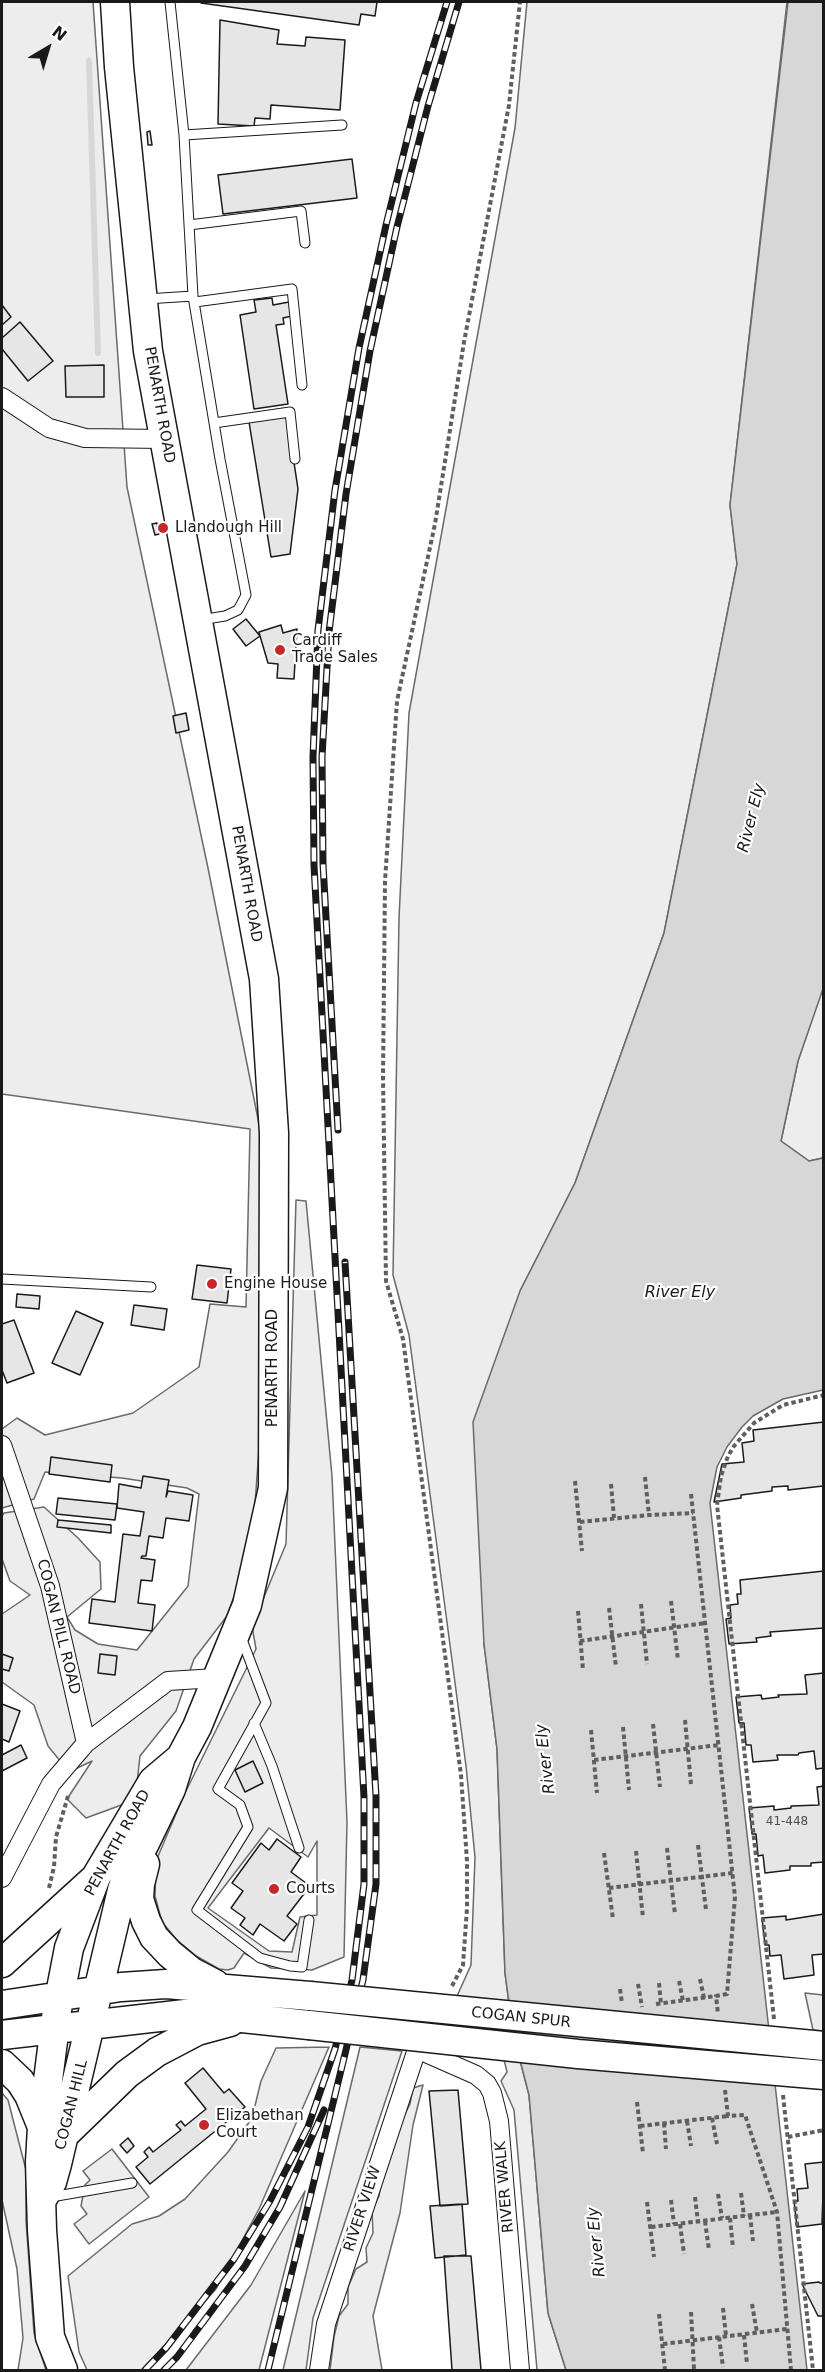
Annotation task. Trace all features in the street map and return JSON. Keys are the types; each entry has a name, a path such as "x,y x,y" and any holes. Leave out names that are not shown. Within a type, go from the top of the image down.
{"main road":[{"name":"PENARTH ROAD","path":"77,2010 132,1862 144,1845 171,1789 181,1757 197,1727 247,1605 273,1488 274,1133 264,980 148,351 119,67 115,2"},
{"name":"PENARTH ROAD","path":"77,2010 69,1948 96,1876 153,1781 181,1757"},
{"path":"144,1845 145,1867 139,1899 154,1937 170,1954 192,1971 220,1987"},
{"path":"2,1963 96,1876"},
{"name":"COGAN SPUR","path":"77,2010 166,1984 220,1987 824,2046"},
{"path":"2,2005 77,2010 220,2014 246,2019"},
{"path":"2,2035 77,2010"},
{"name":"COGAN HILL","path":"63,2370 50,2337 42,2230 40,2162 53,2131 77,2010"},
{"path":"2,2064 20,2081 53,2131 157,2052 197,2031 246,2019"},
{"name":"COGAN SPUR","path":"246,2019 578,2054 824,2075"}],"street":[{"path":"2,397 49,428 85,438 164,439"},
{"name":"COGAN PILL ROAD","path":"2,1445 50,1586 86,1743"},
{"path":"2,1878 51,1784 86,1743 168,1681 216,1678"},
{"name":"RIVER VIEW","path":"319,2370 326,2324 417,2049"},
{"name":"RIVER WALK","path":"417,2049 476,2075 487,2084 497,2108 520,2370"}],"lane":[{"path":"170,2 184,135 194,299 246,595 238,610 225,616 198,621"},
{"path":"184,135 342,125"},
{"path":"189,225 301,211 305,243"},
{"path":"144,299 194,299 292,289 302,385"},
{"path":"214,423 290,412 295,459"},
{"path":"2,1279 151,1287"},
{"path":"237,1626 266,1703 218,1788 240,1805 248,1827 197,1910 260,1958 290,1966 302,1967 309,1920"},
{"path":"254,1723 272,1766 300,1848"},
{"path":"42,2198 132,2183"}],"path":[{"path":"447,1995 463,1965 467,1861 460,1775 403,1339 386,1281 383,1076 385,881 398,701 435,524 464,342 509,105 520,2"},
{"path":"774,2020 717,1514 717,1497 728,1456 754,1423 783,1405 824,1395"},
{"path":"645,1477 649,1515"},
{"path":"574,1482 582,1551"},
{"path":"611,1484 614,1518"},
{"path":"634,2007 727,1994 735,1897 691,1494"},
{"path":"580,1522 693,1513"},
{"path":"671,1601 678,1660"},
{"path":"641,1604 648,1664"},
{"path":"609,1608 616,1667"},
{"path":"578,1611 583,1670"},
{"path":"580,1641 705,1623"},
{"path":"685,1720 691,1784"},
{"path":"653,1724 660,1787"},
{"path":"623,1727 629,1790"},
{"path":"591,1730 597,1792"},
{"path":"594,1760 719,1745"},
{"path":"48,1892 54,1867 56,1837 70,1788"},
{"path":"698,1845 706,1910"},
{"path":"667,1848 675,1914"},
{"path":"636,1851 643,1918"},
{"path":"604,1853 613,1919"},
{"path":"609,1888 733,1874"},
{"path":"700,1979 704,1998"},
{"path":"679,1981 683,2001"},
{"path":"659,1983 662,2004"},
{"path":"716,1996 718,2018"},
{"path":"725,2084 728,2116"},
{"path":"782,2090 813,2370"},
{"path":"637,2102 643,2153"},
{"path":"640,2126 745,2115 777,2212 791,2370"},
{"path":"712,2118 717,2144"},
{"path":"687,2121 691,2146"},
{"path":"664,2123 666,2149"},
{"path":"788,2137 824,2130"},
{"path":"741,2193 753,2241"},
{"path":"718,2194 722,2218"},
{"path":"695,2197 698,2222"},
{"path":"671,2200 674,2224"},
{"path":"647,2202 654,2257"},
{"path":"651,2227 777,2212"},
{"path":"730,2218 733,2248"},
{"path":"705,2221 709,2250"},
{"path":"680,2224 684,2254"},
{"path":"752,2304 757,2333"},
{"path":"723,2308 726,2336"},
{"path":"691,2312 694,2369"},
{"path":"659,2314 665,2370"},
{"path":"663,2344 786,2329"},
{"path":"744,2334 747,2364"},
{"path":"719,2337 723,2367"}],"shaded area":[{"path":"2,2 93,2 127,487 208,868 260,1129 266,1351 252,1546 227,1616 194,1659 176,1711 140,1756 135,1800 86,1818 67,1799 92,1761 69,1772 48,1746 34,1705 2,1682 2,1614 30,1595 10,1581 2,1559 2,1516 4,1513 44,1507 78,1538 100,1562 101,1589 67,1617 75,1630 98,1644 137,1650 188,1586 199,1494 187,1488 122,1478 45,1472 34,1499 2,1508 2,1429 17,1418 45,1435 133,1413 199,1367 210,1304 246,1307 250,1129 2,1094"},
{"path":"527,2 787,2 730,505 737,564 664,933 575,1183 520,1291 484,1644 497,1749 505,1973 513,2033 529,2095 548,2313 566,2370 537,2370 514,2110 501,2081 507,2072 497,2031 444,2025 471,1965 475,1857 466,1766 409,1335 393,1275 399,918 409,713 515,128"},
{"path":"823,986 823,1158 809,1161 781,1141 798,1061"},
{"path":"296,1200 306,1201 332,1476 347,1822 344,1957 312,1970 271,1968 244,1953 234,1968 219,1969 196,1956 177,1940 162,1922 155,1896 156,1861 184,1795 256,1649 252,1626 286,1544","holes":["269,1828 308,1857 317,1841 317,1915 300,1917 292,1952 269,1951 208,1908"]},
{"path":"805,1993 823,1995 823,2031 813,2030"},
{"path":"329,2047 259,2209 216,2289 142,2370 87,2370 79,2352 68,2276 132,2224 159,2216 185,2199 228,2152 252,2118 261,2081 276,2048"},
{"path":"360,2047 402,2051 313,2318 306,2370 283,2370"},
{"path":"423,2085 413,2125 400,2213 373,2316 382,2370 330,2370 339,2316 348,2304 348,2287 356,2269 367,2262 366,2248 373,2233 372,2210 379,2196 382,2178 399,2126 410,2104 413,2088"},
{"path":"2,2093 8,2100 26,2170 26,2220 34,2333 46,2370 18,2370 23,2338 17,2269 2,2200"},
{"path":"112,2149 149,2197 89,2244 74,2224 87,2214 81,2206 85,2185 90,2180 83,2171"},
{"path":"305,2191 259,2370 186,2370 251,2285"}],"water":[{"name":"River Ely","path":"788,2 823,2 824,986 798,1061 781,1141 809,1161 823,1158 823,1390 783,1399 753,1416 742,1427 727,1447 717,1467 710,1503 807,2370 566,2370 548,2313 529,2095 513,2033 505,1973 497,1749 484,1644 473,1422 520,1291 575,1183 664,933 737,564 730,505"}],"building":[{"path":"201,2 377,2 375,16 361,14 359,25"},
{"path":"220,20 279,30 277,44 305,46 306,37 345,40 340,110 271,105 270,119 255,118 254,126 218,124"},
{"path":"150,131 152,145 148,145 147,132"},
{"path":"352,159 357,198 223,214 218,175"},
{"path":"272,298 273,305 289,302 292,316 283,318 284,324 276,325 288,404 254,409 240,315 256,312 254,300"},
{"path":"2,305 11,317 2,325"},
{"path":"20,322 53,361 28,381 2,349 2,338"},
{"path":"104,365 104,397 66,397 65,366"},
{"path":"287,416 298,489 290,554 271,557 249,422"},
{"path":"157,523 159,534 155,535 152,524"},
{"path":"246,619 260,636 246,646 233,629"},
{"name":"Cardiff Trade Sales","path":"281,625 283,633 297,629 294,679 277,678 278,664 268,663 259,632"},
{"path":"186,713 189,730 176,733 173,716"},
{"name":"Engine House","path":"197,1265 231,1269 227,1303 192,1299"},
{"path":"17,1294 40,1296 39,1309 16,1307"},
{"path":"134,1305 167,1309 164,1330 131,1325"},
{"path":"76,1311 103,1323 80,1375 52,1363"},
{"path":"14,1320 34,1373 7,1383 2,1370 2,1324"},
{"path":"824,1422 823,1486 788,1490 788,1486 772,1487 772,1491 741,1495 741,1498 714,1502 722,1464 744,1462 742,1443 754,1441 753,1430"},
{"path":"51,1457 112,1465 110,1482 49,1474"},
{"path":"143,1476 169,1480 166,1497 168,1491 193,1495 189,1521 166,1518 163,1538 149,1536 146,1556 141,1558 155,1560 152,1581 141,1580 138,1603 155,1605 152,1631 89,1623 92,1599 115,1602 123,1534 140,1536 144,1512 117,1508 119,1484 141,1488"},
{"path":"58,1498 117,1504 115,1520 56,1514"},
{"path":"58,1520 111,1525 111,1533 57,1527"},
{"path":"824,1571 824,1628 770,1632 771,1636 756,1638 757,1642 729,1644 726,1619 731,1618 730,1605 738,1604 737,1594 741,1594 740,1580"},
{"path":"2,1654 13,1658 9,1671 2,1669"},
{"path":"100,1654 117,1656 115,1675 98,1673"},
{"path":"824,1673 824,1768 816,1769 814,1751 798,1755 777,1755 778,1760 753,1762 751,1745 746,1745 744,1723 739,1723 736,1697 761,1695 762,1699 779,1697 778,1695 807,1694 805,1675"},
{"path":"2,1704 20,1711 9,1742 2,1739"},
{"path":"21,1745 27,1758 2,1771 2,1755"},
{"path":"253,1761 263,1783 245,1792 235,1770"},
{"path":"824,1786 824,1862 811,1863 811,1866 790,1866 790,1870 765,1873 763,1855 758,1856 756,1834 752,1834 749,1808 774,1806 774,1810 791,1808 791,1806 819,1805 817,1787"},
{"name":"Courts","path":"277,1839 301,1857 291,1872 310,1886 287,1916 297,1924 284,1941 260,1924 253,1935 240,1925 245,1918 231,1908 243,1891 232,1883 261,1843 269,1850"},
{"path":"824,1914 824,1954 812,1955 814,1975 784,1979 781,1955 770,1956 769,1945 765,1945 762,1918 786,1916 786,1920"},
{"name":"Elizabethan Court","path":"203,2068 224,2093 229,2089 245,2107 150,2184 136,2167 148,2157 144,2152 149,2147 153,2152 181,2130 176,2125 181,2121 185,2126 206,2109 185,2083"},
{"path":"458,2090 468,2204 440,2206 429,2091"},
{"path":"128,2138 134,2146 127,2153 120,2145"},
{"path":"824,2162 822,2224 797,2227 794,2201 798,2201 797,2189 808,2188 805,2164"},
{"path":"462,2204 466,2255 435,2258 430,2206"},
{"path":"444,2256 471,2256 481,2370 452,2370"},
{"path":"824,2283 824,2316 818,2316 802,2284"}],"waterway":[{"path":"89,61 98,353"}],"railway":[{"path":"145,2370 166,2348 234,2259 270,2201 308,2127 335,2049 352,1980 364,1884 364,1797 314,865 313,757 318,630 335,490 359,348 416,103 447,2"},
{"path":"338,1130 323,864 322,757 329,632 346,494 370,351 397,227 428,106 459,2"},
{"path":"268,2370 363,1980 376,1884 376,1796 345,1262"},
{"path":"164,2370 177,2357 245,2266 280,2207 324,2110"}],"place":[{"name":"Llandough Hill","path":"163,528"},
{"name":"Cardiff Trade Sales","path":"280,650"},
{"name":"Engine House","path":"212,1284"},
{"name":"Courts","path":"274,1889"},
{"name":"Elizabethan Court","path":"204,2125"}]}
